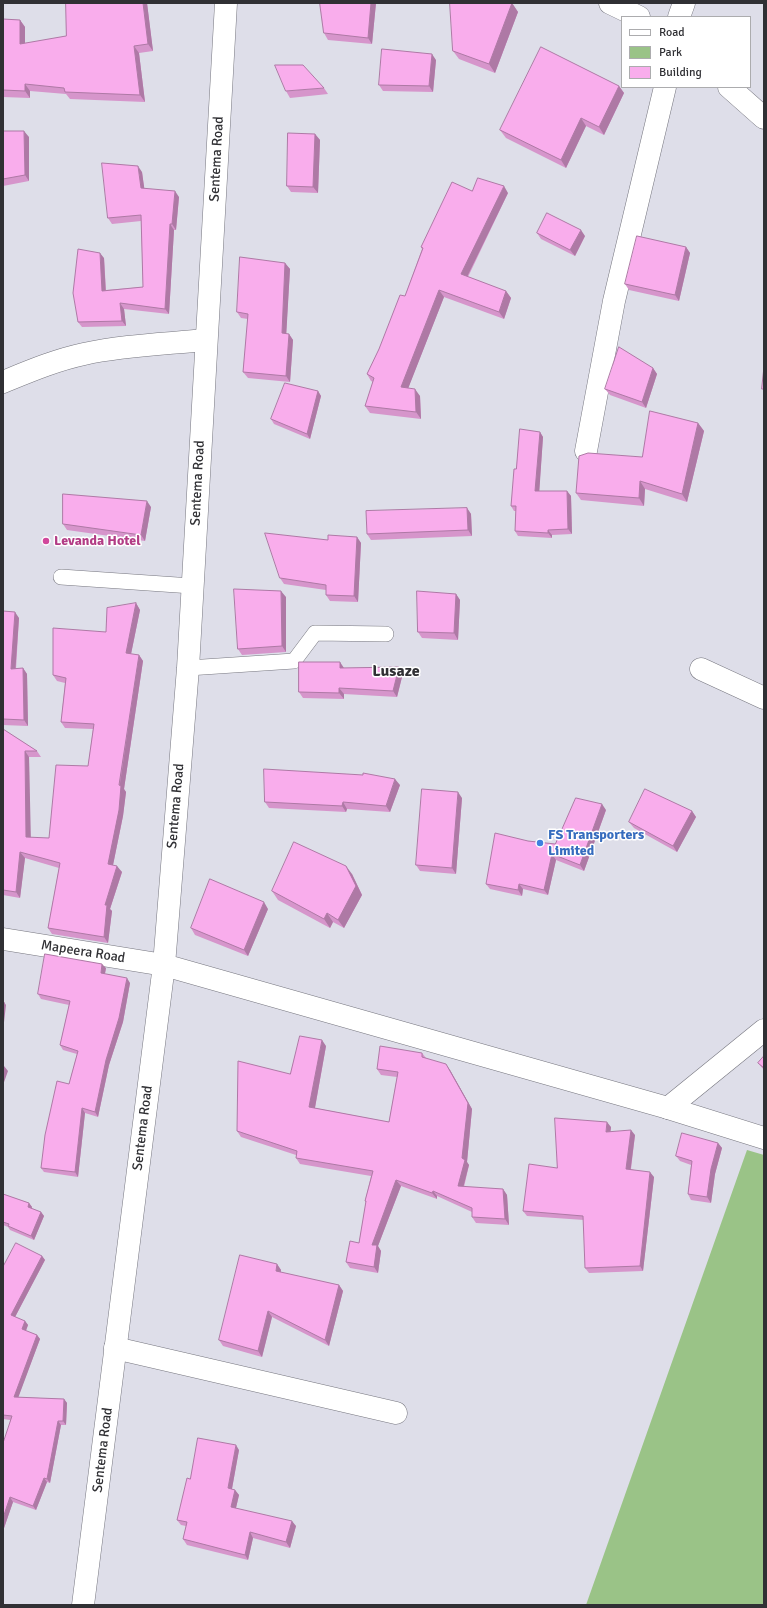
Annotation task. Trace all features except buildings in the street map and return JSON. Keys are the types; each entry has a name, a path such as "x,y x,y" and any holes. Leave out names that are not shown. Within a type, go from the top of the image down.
{"street":[{"name":"Sentema Road","path":"83,1605 164,965 188,668 226,3"},
{"path":"610,3 637,16"},
{"path":"679,16 684,3"},
{"path":"586,451 614,301 666,88"},
{"path":"730,88 764,118"},
{"path":"3,382 56,361 85,354 114,348 206,340"},
{"path":"701,669 764,698"},
{"name":"Mapeera Road","path":"3,939 164,965 668,1108 764,1138"},
{"path":"668,1108 764,1030"},
{"path":"115,1348 396,1413"}],"lane":[{"path":"61,577 192,586"},
{"path":"188,668 294,661 315,633 386,634"}],"green space":[{"path":"747,1150 764,1155 764,1605 586,1605"}],"place":[{"name":"Levanda Hotel","path":"46,541"},
{"name":"FS Transporters Limited","path":"540,843"}],"district":[{"name":"Lusaze","path":"396,672"}]}
